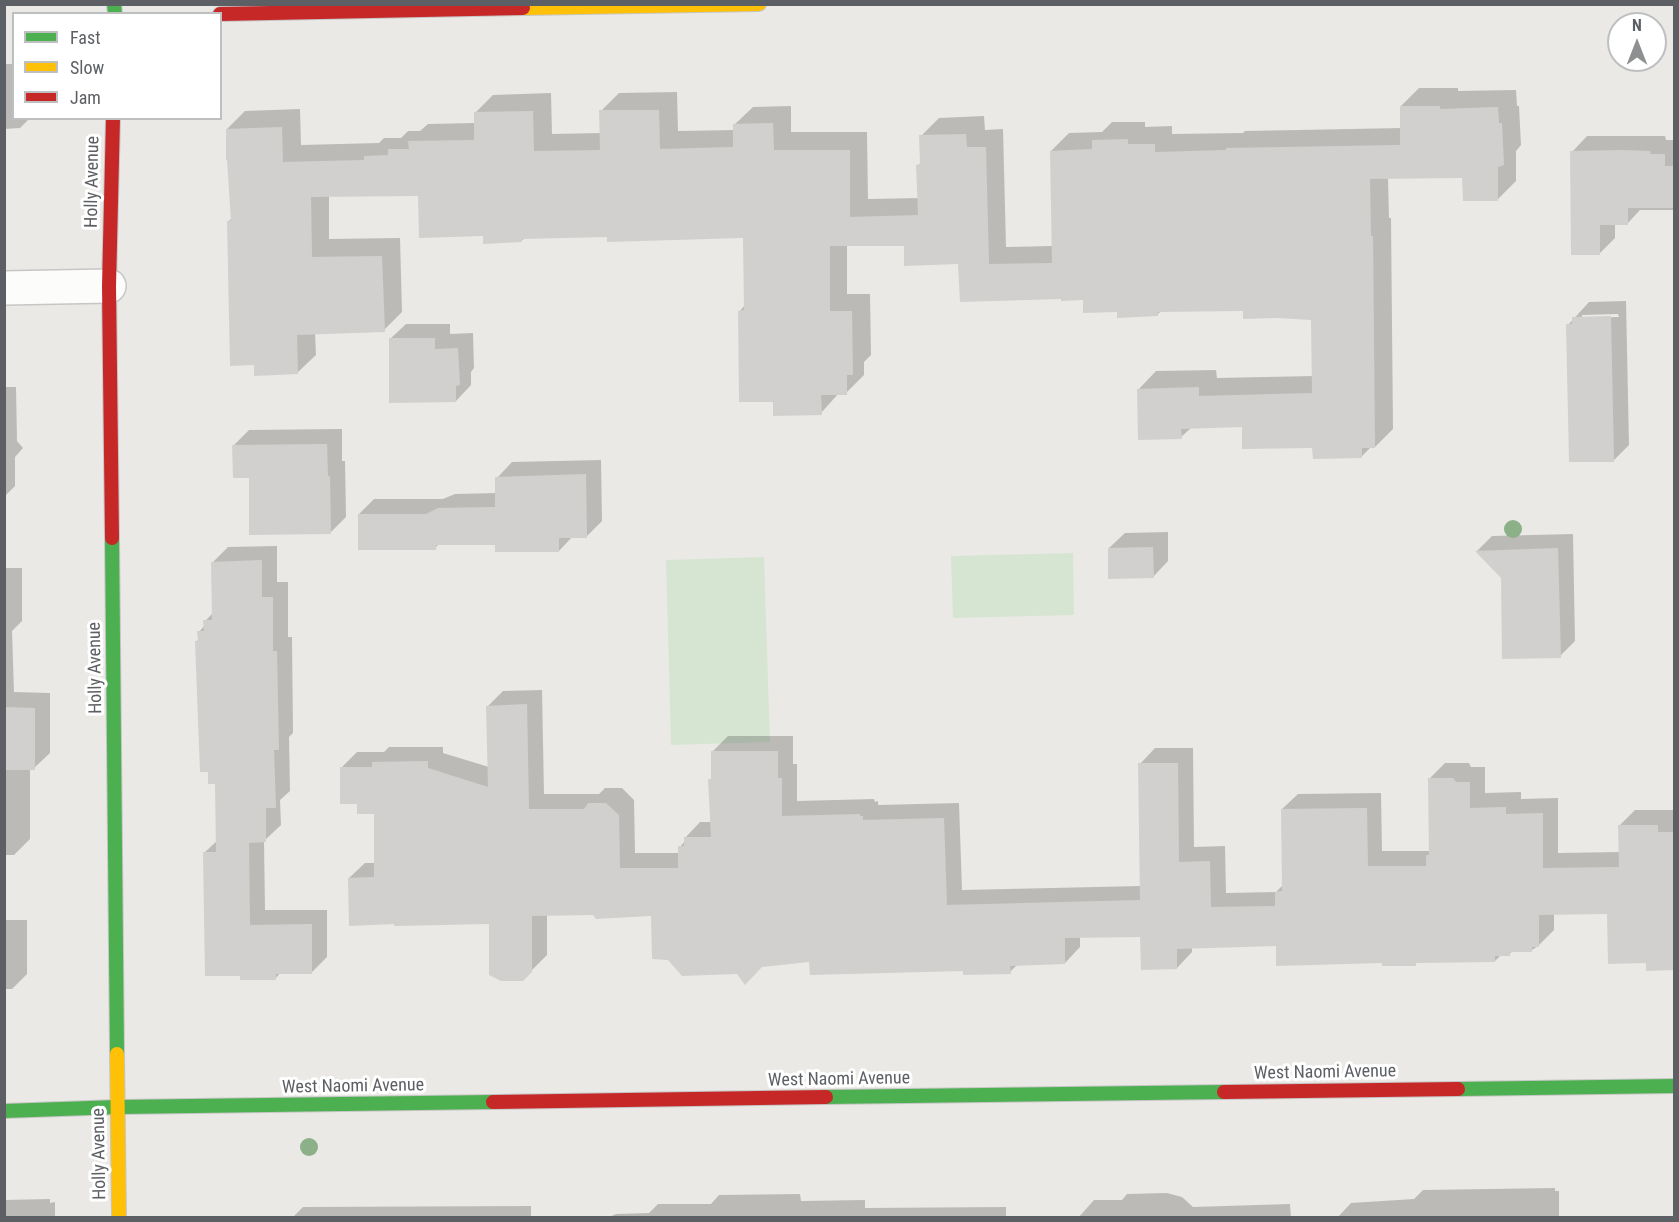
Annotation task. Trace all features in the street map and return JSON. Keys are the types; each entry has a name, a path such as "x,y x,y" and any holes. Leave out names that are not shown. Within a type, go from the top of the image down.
{"street":[{"path":"222,14 759,4"},
{"name":"Holly Avenue","path":"113,120 109,286 119,1218"},
{"path":"4,288 109,286"},
{"name":"West Naomi Avenue","path":"4,1111 118,1107 178,1108 1674,1086"}],"green space":[{"path":"1073,553 1074,615 953,618 951,556"},
{"path":"764,557 770,742 671,745 666,560"}],"building":[{"path":"1400,106 1440,106 1440,109 1498,107 1499,123 1502,123 1504,165 1498,167 1498,201 1463,201 1462,178 1370,179 1371,236 1373,236 1375,448 1362,448 1362,458 1313,459 1312,448 1242,449 1242,427 1181,429 1182,439 1138,440 1137,389 1199,387 1199,396 1312,393 1311,320 1243,319 1243,311 1158,312 1158,316 1117,318 1117,312 1083,313 1083,300 960,302 958,264 904,266 904,246 830,246 830,311 852,311 853,375 847,375 847,395 821,395 822,415 773,416 773,402 739,402 738,311 744,310 743,238 607,242 607,237 522,239 522,242 483,244 483,236 419,238 418,196 311,197 312,257 382,256 385,332 297,335 298,374 254,376 254,365 230,366 227,221 231,221 226,129 282,127 283,162 364,160 364,156 388,155 388,149 409,149 408,141 474,140 474,112 533,111 534,151 600,150 599,110 659,110 660,149 733,147 733,124 773,123 774,150 850,150 850,217 918,215 916,165 920,164 919,135 966,134 967,147 986,147 989,264 1052,263 1050,151 1092,149 1092,140 1128,139 1128,144 1155,144 1155,152 1226,150 1226,148 1400,145"},
{"path":"1623,150 1665,154 1665,166 1674,166 1674,208 1628,208 1628,225 1600,225 1600,255 1571,255 1570,151"},
{"path":"1611,316 1614,462 1569,462 1566,324 1572,324 1572,317"},
{"path":"389,338 435,338 435,349 458,348 460,385 456,386 456,402 389,403"},
{"path":"327,444 331,534 249,535 249,478 233,478 232,445"},
{"path":"586,474 587,538 559,538 559,552 495,552 495,545 436,545 436,550 358,550 358,514 426,514 438,508 495,507 495,477"},
{"path":"1153,547 1154,578 1108,579 1108,548"},
{"path":"1558,548 1561,658 1502,659 1501,578 1475,551"},
{"path":"262,560 262,597 273,597 273,651 277,651 279,750 274,750 276,808 266,808 266,842 249,843 250,925 312,924 312,974 276,974 276,980 240,980 240,976 205,976 203,852 216,852 215,784 208,784 208,772 200,772 195,641 198,641 197,631 204,631 203,620 212,620 211,562"},
{"path":"527,704 529,809 584,809 588,803 606,803 619,815 620,868 678,868 678,846 684,846 684,837 711,837 708,779 711,779 711,751 778,751 778,778 782,778 782,816 860,814 863,820 944,818 947,905 1140,900 1138,763 1178,763 1179,862 1210,861 1211,907 1275,906 1275,892 1282,891 1281,809 1367,808 1368,866 1426,866 1426,855 1429,855 1428,778 1453,778 1456,782 1470,782 1470,808 1506,807 1506,814 1543,813 1543,868 1619,867 1618,825 1658,825 1658,832 1674,832 1674,970 1646,971 1646,963 1608,964 1607,914 1539,915 1539,947 1532,947 1532,952 1510,952 1510,956 1495,956 1495,962 1416,963 1416,966 1382,966 1382,963 1276,966 1276,946 1177,949 1177,969 1141,970 1140,937 1065,938 1065,964 1010,966 1011,974 963,975 963,971 810,975 809,962 762,967 745,985 737,974 682,976 668,960 652,959 651,916 596,919 593,915 532,916 532,972 523,981 501,981 489,975 489,924 349,926 348,878 374,877 374,814 357,814 357,804 340,804 340,767 372,767 372,762 428,761 428,768 488,787 486,706"},
{"path":"4,707 35,708 35,770 4,770"}],"traffic: fast":[{"path":"114,4 115,12"},
{"path":"112,538 117,1054"},
{"path":"1458,1089 1674,1086"},
{"path":"826,1097 1224,1092"},
{"path":"4,1111 118,1107 493,1102"}],"traffic: slow":[{"path":"523,8 759,4"},
{"path":"117,1054 119,1218"}],"traffic: jam":[{"path":"222,14 523,8"},
{"path":"112,538 109,286 113,120"},
{"path":"1224,1092 1458,1089"},
{"path":"493,1102 826,1097"}]}
